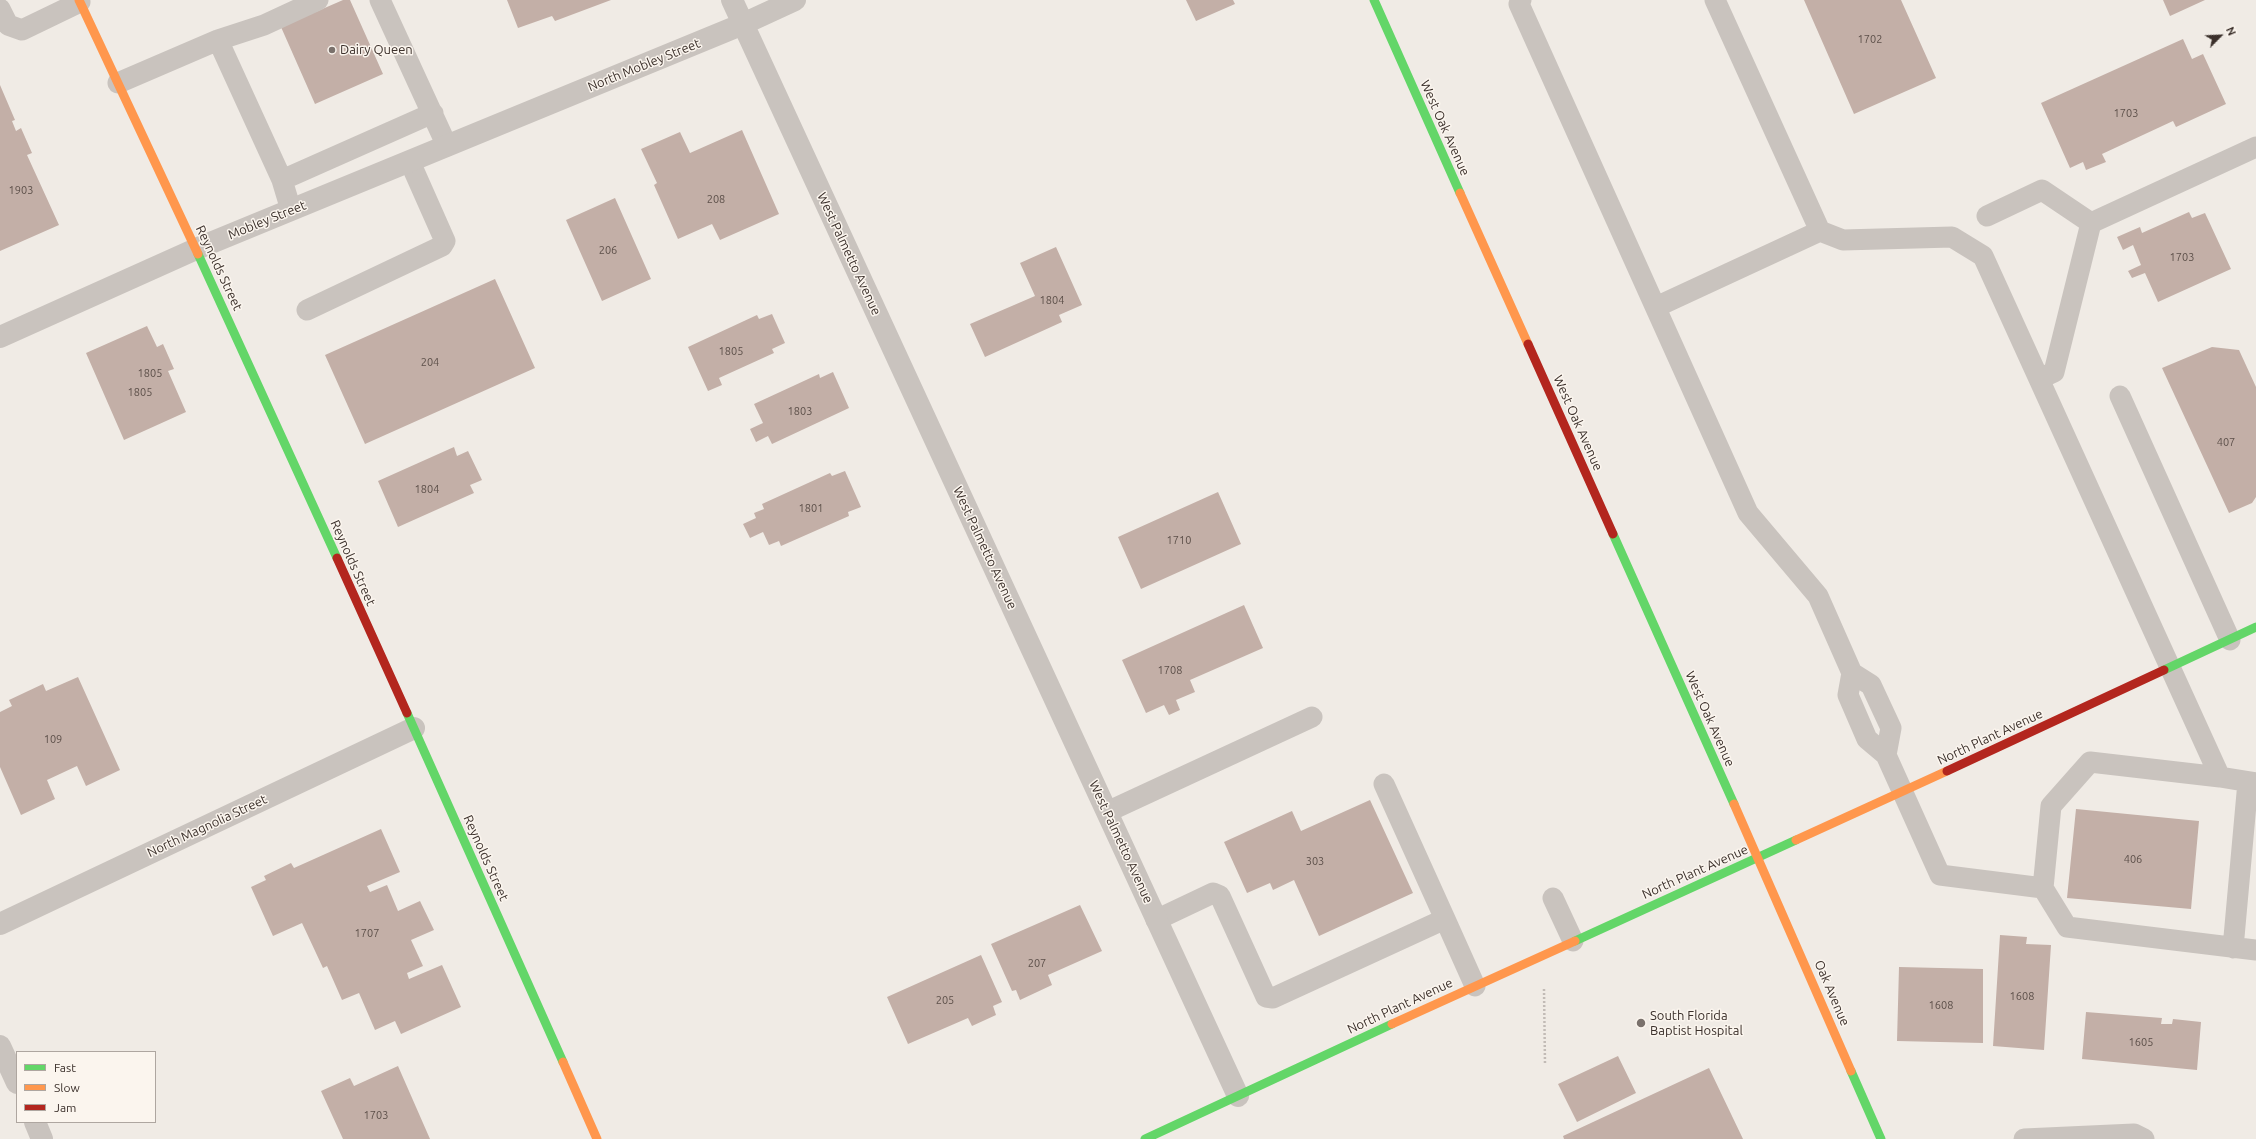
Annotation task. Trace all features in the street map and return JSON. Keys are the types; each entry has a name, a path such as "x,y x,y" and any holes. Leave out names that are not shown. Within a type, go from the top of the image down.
{"street":[{"name":"West Palmetto Avenue","path":"732,0 1238,1096"},
{"name":"North Mobley Street","path":"491,128 743,24 796,0"},
{"name":"West Oak Avenue","path":"1374,0 1758,858"},
{"name":"Reynolds Street","path":"80,1 196,249 414,728 597,1139"},
{"name":"Mobley Street","path":"0,337 196,249 491,128"},
{"name":"North Plant Avenue","path":"1145,1139 1573,941 1903,792 2256,627"},
{"name":"North Magnolia Street","path":"0,924 414,728"},
{"name":"Oak Avenue","path":"1758,858 1881,1139"},
{"path":"0,1046 16,1081"},
{"path":"35,1123 42,1139"}],"lane":[{"path":"118,83 218,40 264,25 318,0"},
{"path":"380,0 447,146"},
{"path":"1521,0 1519,4 1748,513 1818,596 1852,672 1871,685 1891,728 1886,755 1940,875 2043,888"},
{"path":"1715,0 1820,231 1843,240 1952,237 1983,256 2220,777"},
{"path":"1,12 8,25 22,30 80,1"},
{"path":"218,40 282,180 291,210"},
{"path":"282,180 433,113"},
{"path":"2091,223 2256,146"},
{"path":"307,310 442,246 445,240 410,162"},
{"path":"1987,216 2042,190 2091,223"},
{"path":"2039,379 2054,372 2091,223"},
{"path":"1656,307 1820,231"},
{"path":"2120,396 2230,640"},
{"path":"1107,812 1312,717"},
{"path":"2233,948 2252,782 2090,762 2051,806 2043,888 2067,927 2233,948 2256,950"},
{"path":"1384,784 1475,986"},
{"path":"1156,920 1213,893 1220,896 1266,997 1273,998 1445,920"},
{"path":"1553,898 1573,941"},
{"path":"2024,1139 2134,1134 2144,1139"}],"path":[{"path":"1543,955 1545,1064"}],"building":[{"name":"Dairy Queen","path":"343,0 350,0 383,74 315,104 281,27"},
{"path":"507,0 611,0 555,21 552,16 518,28"},
{"path":"1186,0 1233,0 1235,4 1196,21"},
{"path":"1804,0 1901,0 1936,78 1854,114"},
{"path":"2163,0 2205,0 2170,16"},
{"path":"2183,39 2192,59 2203,54 2226,104 2176,127 2173,121 2102,154 2106,162 2086,170 2083,162 2070,168 2041,103"},
{"path":"0,85 15,120 12,121 16,131 21,128 32,153 27,155 59,225 0,251"},
{"path":"742,130 779,214 720,240 712,224 678,239 654,185 657,183 641,149 680,132 690,153"},
{"path":"615,198 651,279 602,301 566,220"},
{"path":"2189,212 2192,218 2205,213 2231,269 2158,302 2145,273 2132,278 2128,271 2141,265 2133,245 2123,250 2117,237 2140,227 2142,233"},
{"path":"1056,247 1082,305 1059,315 1062,322 985,357 970,324 1035,296 1020,263"},
{"path":"495,279 535,368 365,444 325,355"},
{"path":"772,314 785,343 772,349 774,353 719,378 722,385 708,391 688,347 757,315 759,319"},
{"path":"147,326 157,347 163,344 174,369 168,371 186,412 124,440 86,353"},
{"path":"2212,347 2239,350 2256,387 2256,497 2252,503 2229,513 2162,368"},
{"path":"833,372 849,408 772,444 768,436 756,442 750,429 763,423 754,404 819,374 820,378"},
{"path":"454,447 457,456 468,451 482,480 470,485 474,493 398,527 378,481"},
{"path":"845,471 861,507 848,512 849,516 781,546 779,541 769,545 763,532 750,538 743,524 756,518 754,513 764,509 762,504 830,473 832,476"},
{"path":"1218,492 1241,544 1141,589 1118,537"},
{"path":"1244,605 1263,648 1190,680 1195,692 1176,700 1180,710 1169,715 1164,705 1146,713 1122,660"},
{"path":"78,677 120,770 86,786 77,766 47,780 55,799 21,815 0,767 0,712 12,706 9,700 43,684 46,691"},
{"path":"1370,800 1413,893 1319,936 1294,880 1273,890 1270,883 1247,893 1224,842 1292,811 1301,831"},
{"path":"2076,809 2199,821 2191,909 2067,898"},
{"path":"381,829 400,872 367,886 370,892 387,885 398,911 420,901 434,930 411,940 423,966 407,973 409,979 442,965 461,1007 401,1034 395,1021 375,1030 359,993 342,1000 327,966 323,968 302,923 273,936 251,887 266,880 264,876 291,863 294,868"},
{"path":"1080,905 1102,951 1048,975 1052,985 1020,1000 1016,990 1012,991 991,944"},
{"path":"2000,935 2027,937 2026,944 2051,945 2044,1050 1993,1046"},
{"path":"981,955 1002,1002 993,1006 996,1015 972,1026 968,1018 908,1044 887,997"},
{"path":"1899,967 1983,969 1983,1043 1897,1041"},
{"path":"2086,1012 2162,1018 2161,1024 2172,1024 2173,1019 2201,1022 2197,1070 2082,1059"},
{"path":"1618,1056 1636,1093 1577,1122 1558,1084"},
{"path":"398,1066 430,1139 343,1139 321,1091 350,1078 354,1086"},
{"path":"1709,1068 1743,1139 1564,1139 1563,1136"}],"traffic: fast":[{"path":"1374,0 1460,193"},
{"path":"198,254 337,558"},
{"path":"1613,534 1734,804"},
{"path":"2164,670 2256,627"},
{"path":"407,713 563,1062"},
{"path":"1575,941 1796,840"},
{"path":"1145,1139 1392,1024"},
{"path":"1851,1071 1881,1139"}],"traffic: slow":[{"path":"79,0 198,254"},
{"path":"1460,193 1528,344"},
{"path":"1796,840 1947,771"},
{"path":"1734,804 1851,1071"},
{"path":"1392,1024 1575,941"},
{"path":"563,1062 597,1139"}],"traffic: jam":[{"path":"1528,344 1613,534"},
{"path":"337,558 407,713"},
{"path":"1947,771 2164,670"}],"place":[{"name":"Dairy Queen","path":"332,50"},
{"name":"South Florida Baptist Hospital","path":"1641,1023"}]}
